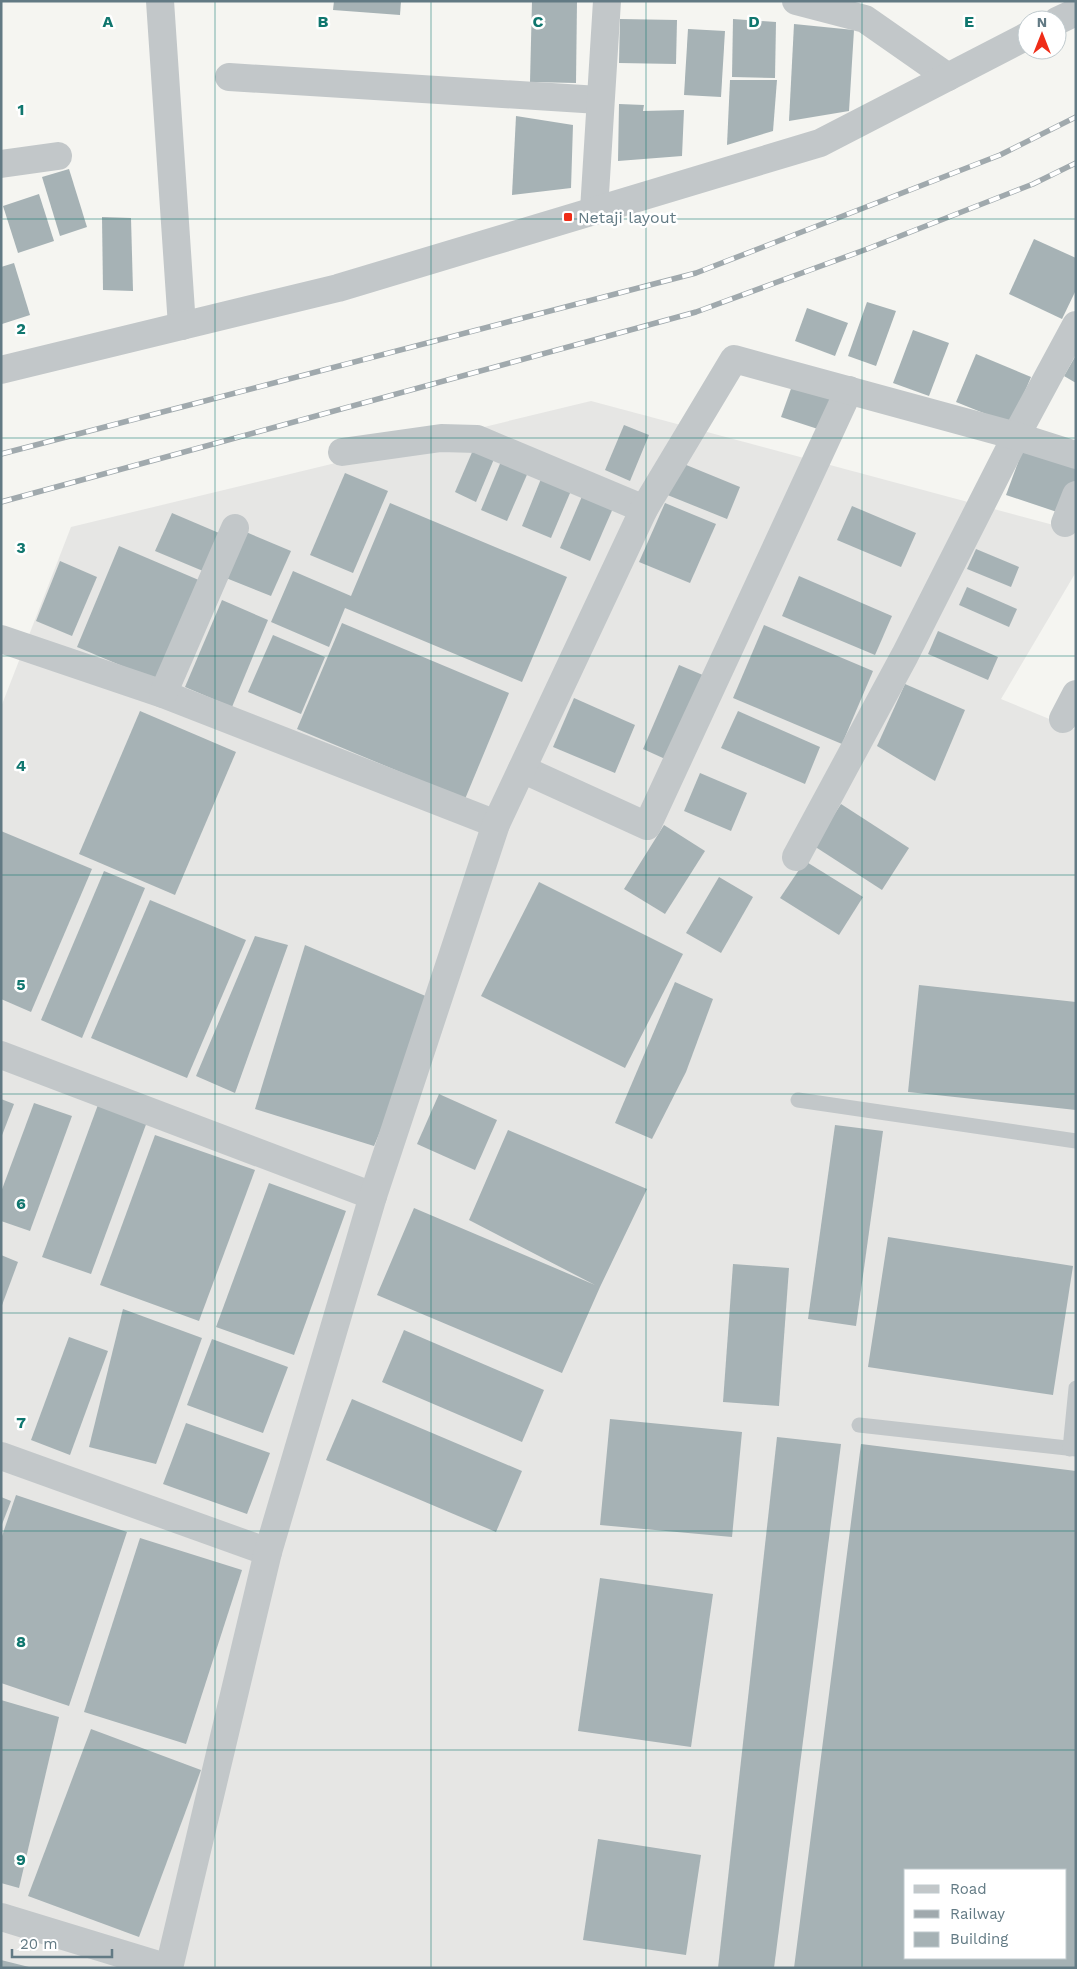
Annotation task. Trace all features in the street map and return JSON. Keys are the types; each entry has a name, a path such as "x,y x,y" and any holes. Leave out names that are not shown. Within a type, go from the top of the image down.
{"street":[{"path":"160,1 182,326"},
{"path":"594,210 599,100 607,1"},
{"path":"796,1 865,19 948,77"},
{"path":"1,370 338,288 820,143 1017,41"},
{"path":"229,77 599,100"},
{"path":"1,164 58,156"},
{"path":"796,857 905,655 1016,436 1076,326"},
{"path":"1,1917 169,1968 268,1552 373,1196 496,824 644,509 734,359 1016,436 1076,455"},
{"path":"522,769 647,826 849,390"},
{"path":"342,452 441,438 477,439 644,509"},
{"path":"1065,523 1076,495"},
{"path":"163,694 235,528"},
{"path":"1,639 163,694 496,824"},
{"path":"1063,719 1076,694"},
{"path":"1,1055 373,1196"},
{"path":"1,1456 268,1552"}],"lane":[{"path":"798,1100 1076,1141"},
{"path":"859,1425 1073,1449 1076,1388"}],"shaded area":[{"path":"591,401 1076,531 1076,572 1001,699 1076,730 1076,1968 1,1968 1,707 71,527"}],"building":[{"path":"334,1 401,1 400,15 333,10"},
{"path":"532,1 577,1 576,83 530,82"},
{"path":"620,19 677,20 676,64 619,63"},
{"path":"733,19 776,22 775,78 732,77"},
{"path":"794,24 854,30 849,111 789,121"},
{"path":"688,29 725,31 721,97 684,95"},
{"path":"730,80 777,80 773,131 727,145"},
{"path":"619,104 644,105 643,111 684,110 682,156 618,161"},
{"path":"516,116 573,125 571,188 512,195"},
{"path":"69,169 87,227 60,236 42,177"},
{"path":"39,194 54,241 18,253 3,206"},
{"path":"102,217 131,218 133,291 103,290"},
{"path":"1034,239 1076,258 1076,290 1062,319 1009,294"},
{"path":"14,263 30,315 2,324 1,267"},
{"path":"867,302 896,311 876,366 848,356"},
{"path":"807,308 848,323 835,356 795,341"},
{"path":"913,330 949,343 929,396 893,383"},
{"path":"976,354 1031,377 1011,424 956,402"},
{"path":"1076,355 1076,383 1064,376"},
{"path":"793,383 835,397 824,431 781,417"},
{"path":"624,425 649,435 630,481 605,470"},
{"path":"1023,449 1076,468 1076,484 1063,514 1006,495"},
{"path":"473,450 494,459 476,502 455,492"},
{"path":"502,459 529,470 507,521 481,510"},
{"path":"679,462 740,487 727,519 665,494"},
{"path":"345,473 388,491 353,573 310,555"},
{"path":"543,474 573,486 551,538 522,526"},
{"path":"583,494 614,506 590,561 560,548"},
{"path":"390,503 567,577 522,682 345,608 329,647 271,622 293,571 351,596"},
{"path":"665,503 716,524 690,583 639,562"},
{"path":"852,506 916,533 901,567 837,540"},
{"path":"172,513 219,533 203,571 155,551"},
{"path":"246,532 291,551 271,596 226,578"},
{"path":"119,546 201,581 158,681 77,647"},
{"path":"976,549 1019,567 1011,587 967,569"},
{"path":"60,561 97,577 72,636 36,621"},
{"path":"799,576 892,616 875,655 782,616"},
{"path":"967,587 1017,609 1009,627 959,605"},
{"path":"222,600 268,620 232,707 185,687"},
{"path":"342,623 509,693 465,799 297,729"},
{"path":"764,625 873,671 842,744 733,698"},
{"path":"938,631 998,657 988,680 928,654"},
{"path":"273,635 325,657 301,714 248,692"},
{"path":"679,665 710,678 674,763 643,749"},
{"path":"905,684 965,710 935,781 877,746"},
{"path":"574,698 635,725 615,773 553,747"},
{"path":"140,711 236,752 175,895 79,854"},
{"path":"738,711 820,747 805,784 721,748"},
{"path":"700,773 747,793 731,831 684,811"},
{"path":"841,804 909,848 882,890 814,846"},
{"path":"664,825 705,851 665,914 624,889"},
{"path":"1,831 92,869 31,1012 1,999"},
{"path":"805,861 863,897 839,935 780,898"},
{"path":"104,871 145,888 82,1038 41,1020"},
{"path":"719,877 753,897 721,953 686,933"},
{"path":"539,882 683,954 625,1068 481,996"},
{"path":"150,900 246,940 187,1078 91,1038"},
{"path":"255,936 288,945 235,1093 196,1076"},
{"path":"305,945 435,1000 374,1146 255,1109"},
{"path":"675,982 713,999 686,1072 652,1139 615,1123"},
{"path":"919,985 1076,1002 1076,1110 908,1092"},
{"path":"439,1094 497,1120 475,1170 417,1144"},
{"path":"1,1099 14,1104 1,1138"},
{"path":"99,1102 148,1119 91,1274 42,1257"},
{"path":"34,1103 72,1116 30,1231 1,1221 1,1192"},
{"path":"835,1125 883,1131 856,1326 808,1319"},
{"path":"508,1130 647,1189 600,1287 562,1373 377,1295 414,1208 595,1285 469,1220"},
{"path":"155,1135 255,1170 199,1321 100,1285"},
{"path":"269,1183 346,1211 294,1355 216,1327"},
{"path":"888,1237 1073,1266 1053,1395 868,1367"},
{"path":"1,1255 18,1262 1,1308"},
{"path":"733,1264 789,1268 779,1406 723,1402"},
{"path":"123,1309 202,1338 156,1464 89,1447"},
{"path":"404,1330 544,1390 522,1442 382,1382"},
{"path":"69,1337 108,1351 70,1455 31,1440"},
{"path":"212,1339 288,1367 263,1433 187,1405"},
{"path":"352,1399 522,1471 496,1532 326,1460"},
{"path":"610,1419 742,1432 732,1537 600,1525"},
{"path":"186,1423 270,1453 247,1514 163,1484"},
{"path":"777,1437 841,1444 774,1968 718,1968"},
{"path":"861,1444 1076,1471 1076,1968 794,1968"},
{"path":"16,1495 127,1532 69,1706 1,1683 1,1539"},
{"path":"1,1497 11,1501 1,1527"},
{"path":"140,1538 242,1570 186,1744 84,1712"},
{"path":"600,1578 713,1594 691,1747 578,1731"},
{"path":"1,1700 59,1717 19,1888 1,1883"},
{"path":"91,1729 201,1770 139,1937 28,1896"},
{"path":"598,1839 701,1855 686,1955 583,1940"},
{"path":"1,1960 29,1967 29,1968 1,1968"}],"railway":[{"path":"1,454 696,273 1000,155 1076,117"},
{"path":"1,502 696,312 867,249 1033,184 1076,163"}],"place":[{"name":"Netaji layout","path":"568,217"}]}
